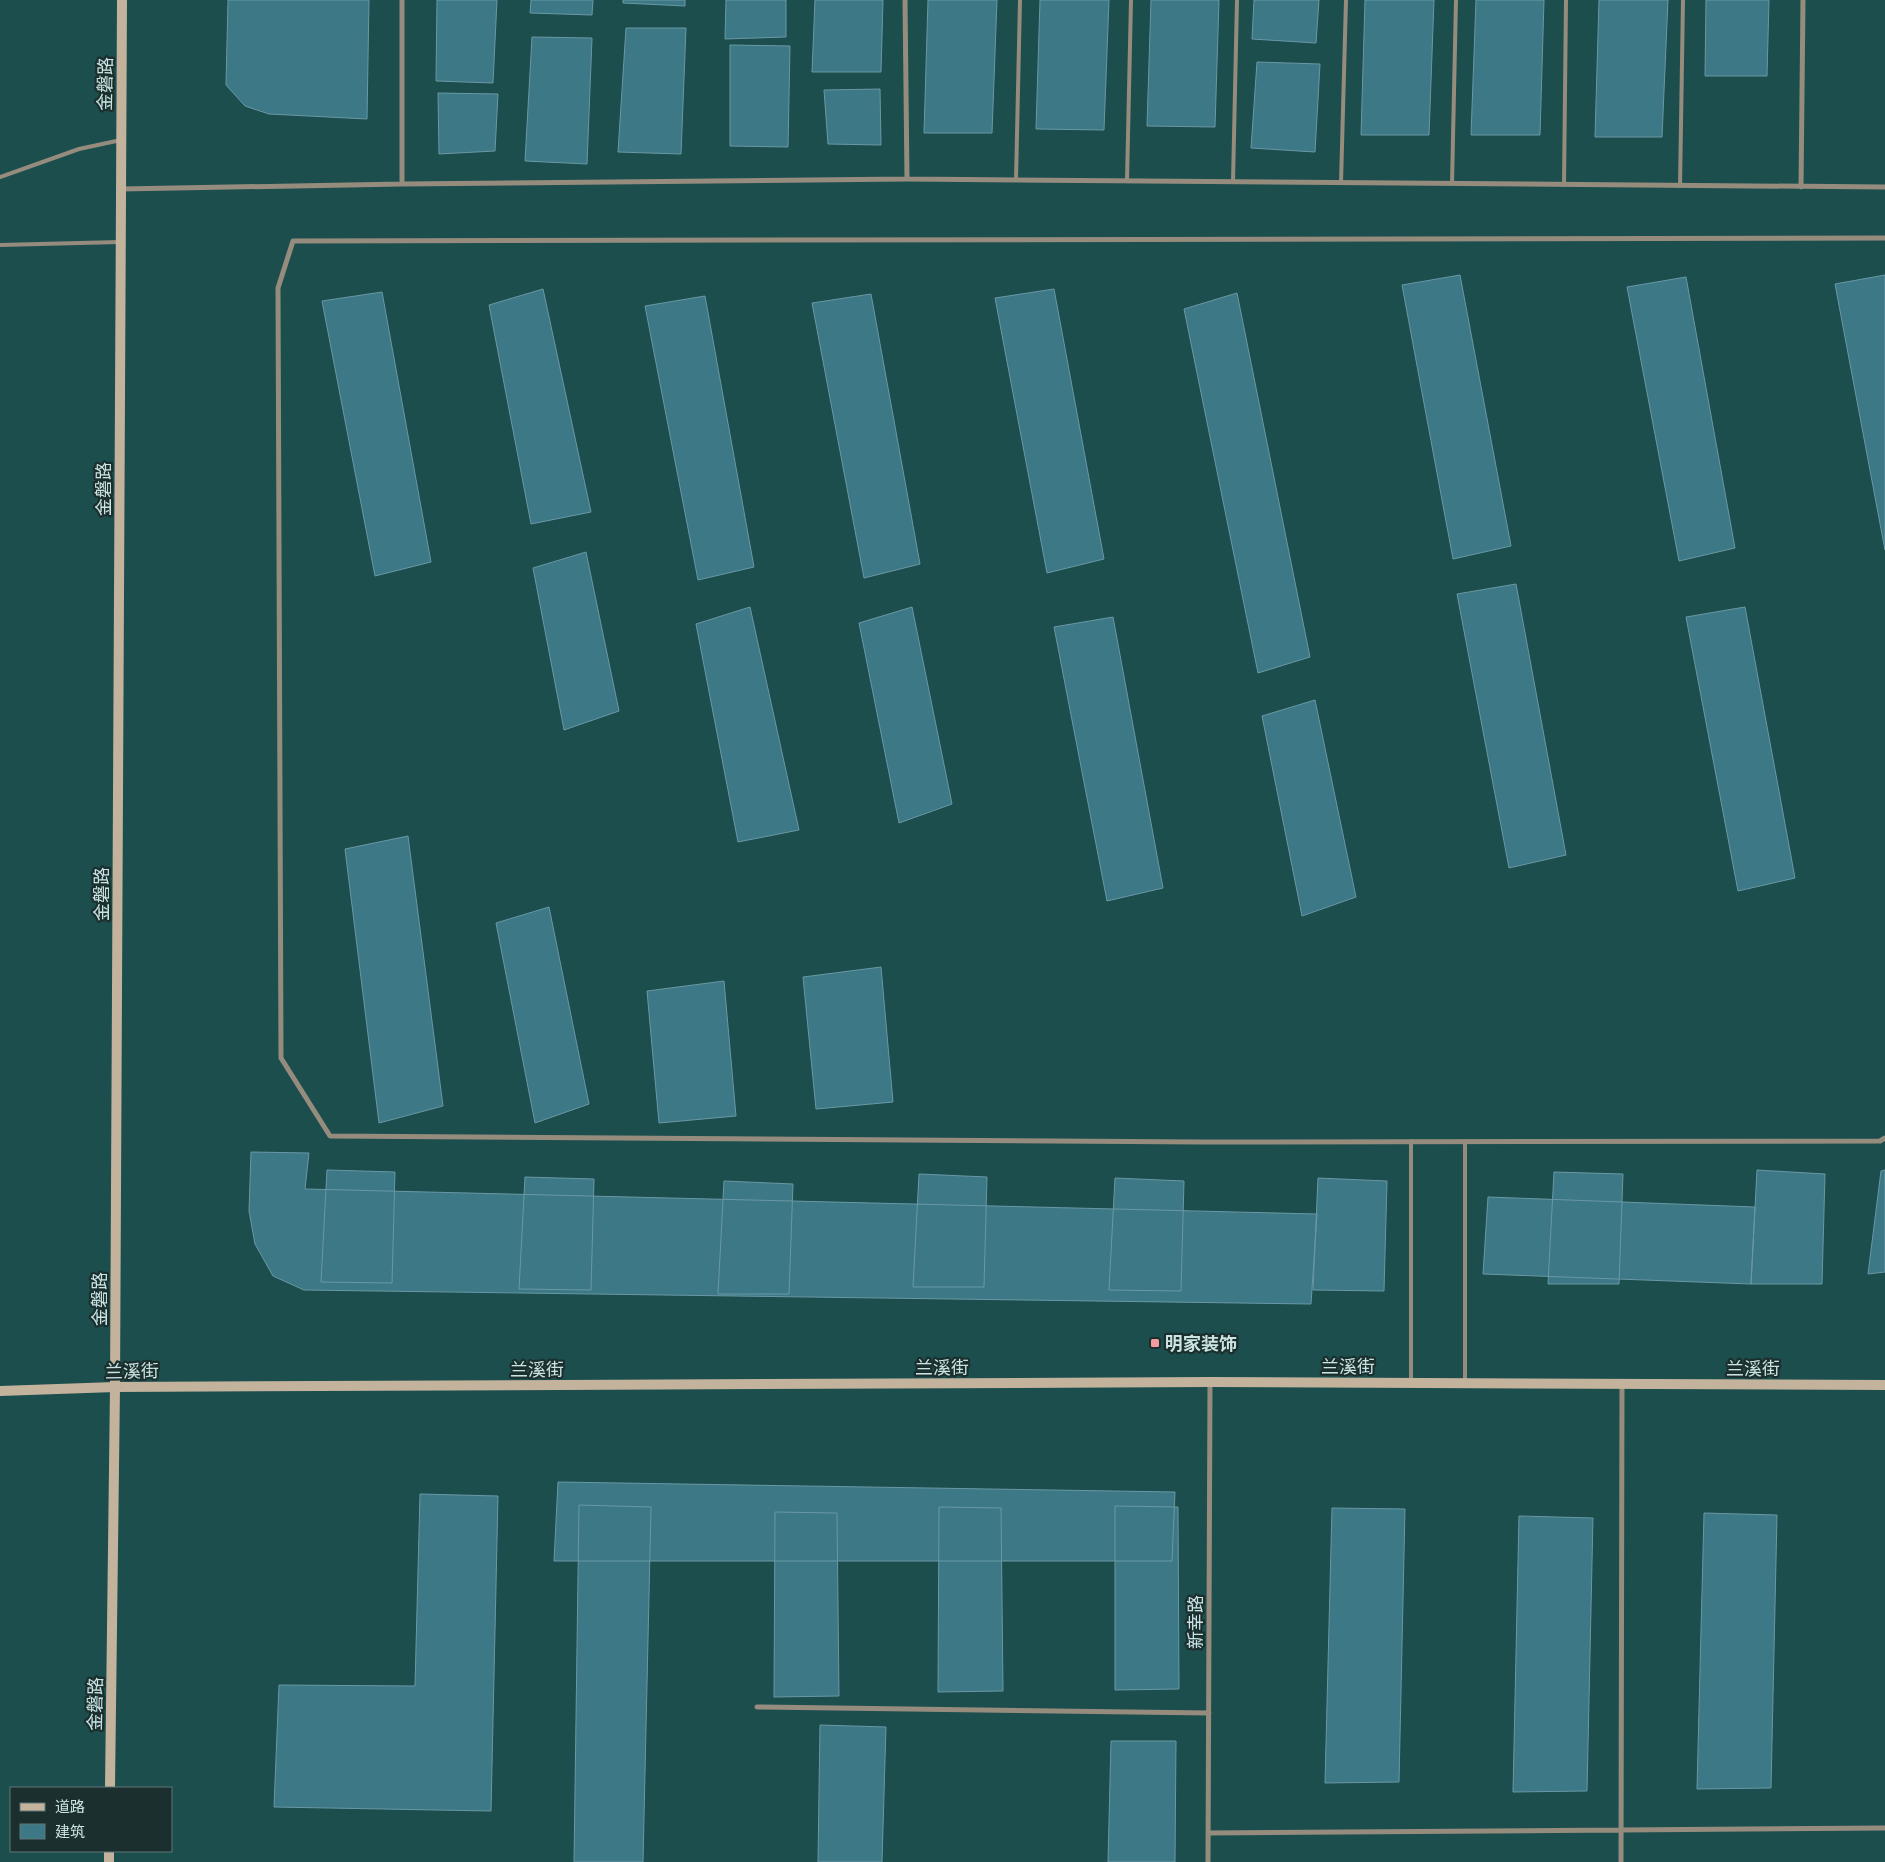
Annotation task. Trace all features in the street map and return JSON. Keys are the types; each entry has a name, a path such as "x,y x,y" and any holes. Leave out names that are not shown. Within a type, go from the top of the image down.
{"street":[{"name":"金磐路","path":"110,1787 115,1388 122,0"},
{"path":"402,0 402,184"},
{"path":"905,0 907,179"},
{"path":"1801,187 1804,0"},
{"path":"120,189 907,179 1885,187"},
{"path":"1885,238 293,241 278,288 281,1058 330,1136 1192,1142 1880,1141 1885,1138"},
{"name":"兰溪街","path":"0,1391 115,1388 1210,1382 1885,1385"},
{"name":"新幸路","path":"1208,1862 1210,1382"},
{"path":"1622,1384 1622,1862"},
{"path":"757,1707 1209,1714"},
{"path":"1208,1832 1885,1828"}],"lane":[{"path":"1016,180 1020,0"},
{"path":"1127,180 1131,0"},
{"path":"1233,182 1237,0"},
{"path":"1341,183 1346,0"},
{"path":"1452,184 1456,0"},
{"path":"1564,185 1566,0"},
{"path":"1680,186 1683,0"},
{"path":"0,176 79,149 121,140"},
{"path":"0,246 120,242"},
{"path":"1411,1141 1411,1382"},
{"path":"1465,1142 1465,1383"}],"building":[{"path":"228,0 369,0 367,119 269,114 245,106 226,85"},
{"path":"437,0 497,0 493,83 436,81"},
{"path":"531,0 593,0 592,15 530,13"},
{"path":"623,0 685,0 685,6 623,3"},
{"path":"726,0 786,0 786,37 725,39"},
{"path":"815,0 883,0 881,72 812,72"},
{"path":"928,0 997,0 992,133 924,133"},
{"path":"1040,0 1109,0 1104,130 1036,129"},
{"path":"1151,0 1219,0 1215,127 1147,126"},
{"path":"1254,0 1319,0 1316,43 1252,39"},
{"path":"1365,0 1434,0 1429,135 1361,135"},
{"path":"1476,0 1544,0 1540,135 1471,135"},
{"path":"1599,0 1668,0 1662,137 1595,137"},
{"path":"1706,0 1769,0 1767,76 1705,76"},
{"path":"626,28 686,28 681,154 618,152"},
{"path":"532,37 592,38 587,164 525,161"},
{"path":"730,45 790,46 788,147 730,146"},
{"path":"1257,62 1320,64 1315,152 1251,148"},
{"path":"880,89 881,145 828,144 824,90"},
{"path":"438,93 498,94 495,151 439,154"},
{"path":"1460,275 1511,546 1453,559 1402,285"},
{"path":"1885,275 1885,550 1835,284"},
{"path":"1686,277 1735,548 1679,561 1627,287"},
{"path":"543,289 591,512 531,524 489,305"},
{"path":"1054,289 1104,559 1047,573 995,298"},
{"path":"382,292 431,562 375,576 322,301"},
{"path":"1237,293 1310,657 1258,673 1184,309"},
{"path":"871,294 920,564 864,578 812,303"},
{"path":"705,296 754,567 698,580 645,306"},
{"path":"586,552 619,711 564,730 533,568"},
{"path":"1516,584 1566,855 1509,868 1457,594"},
{"path":"750,607 799,830 738,842 696,624"},
{"path":"912,607 952,804 899,823 859,623"},
{"path":"1745,607 1795,878 1738,891 1686,617"},
{"path":"1113,617 1163,888 1107,901 1054,627"},
{"path":"1315,700 1356,897 1302,916 1262,716"},
{"path":"408,836 443,1106 379,1123 345,849"},
{"path":"549,907 589,1104 535,1123 496,923"},
{"path":"881,967 893,1102 816,1109 803,977"},
{"path":"724,981 736,1116 659,1123 647,991"},
{"path":"251,1152 309,1153 305,1189 1317,1214 1311,1304 304,1290 273,1276 255,1244 249,1211"},
{"path":"327,1170 395,1172 392,1283 321,1282"},
{"path":"1757,1170 1825,1174 1822,1284 1751,1284"},
{"path":"1885,1170 1885,1272 1868,1274 1881,1171"},
{"path":"1554,1172 1623,1174 1619,1284 1548,1284"},
{"path":"919,1174 987,1177 984,1287 913,1287"},
{"path":"525,1177 594,1179 591,1290 519,1289"},
{"path":"1115,1178 1184,1181 1181,1291 1109,1290"},
{"path":"1318,1178 1387,1181 1384,1291 1313,1290"},
{"path":"724,1181 793,1184 789,1294 718,1294"},
{"path":"1488,1197 1755,1207 1751,1284 1483,1274"},
{"path":"558,1482 1175,1492 1172,1561 554,1561"},
{"path":"420,1494 498,1496 491,1811 274,1807 279,1685 415,1686"},
{"path":"579,1505 651,1507 643,1862 574,1862"},
{"path":"1115,1506 1178,1507 1179,1689 1115,1690"},
{"path":"939,1507 1001,1508 1003,1691 938,1692"},
{"path":"1332,1508 1405,1509 1399,1782 1325,1783"},
{"path":"775,1512 837,1513 839,1696 774,1697"},
{"path":"1704,1513 1777,1515 1771,1788 1697,1789"},
{"path":"1519,1516 1593,1518 1587,1791 1513,1792"},
{"path":"820,1725 886,1727 882,1862 818,1862"},
{"path":"1111,1741 1176,1741 1175,1862 1108,1862"}],"place":[{"name":"明家装饰","path":"1155,1343"}]}
